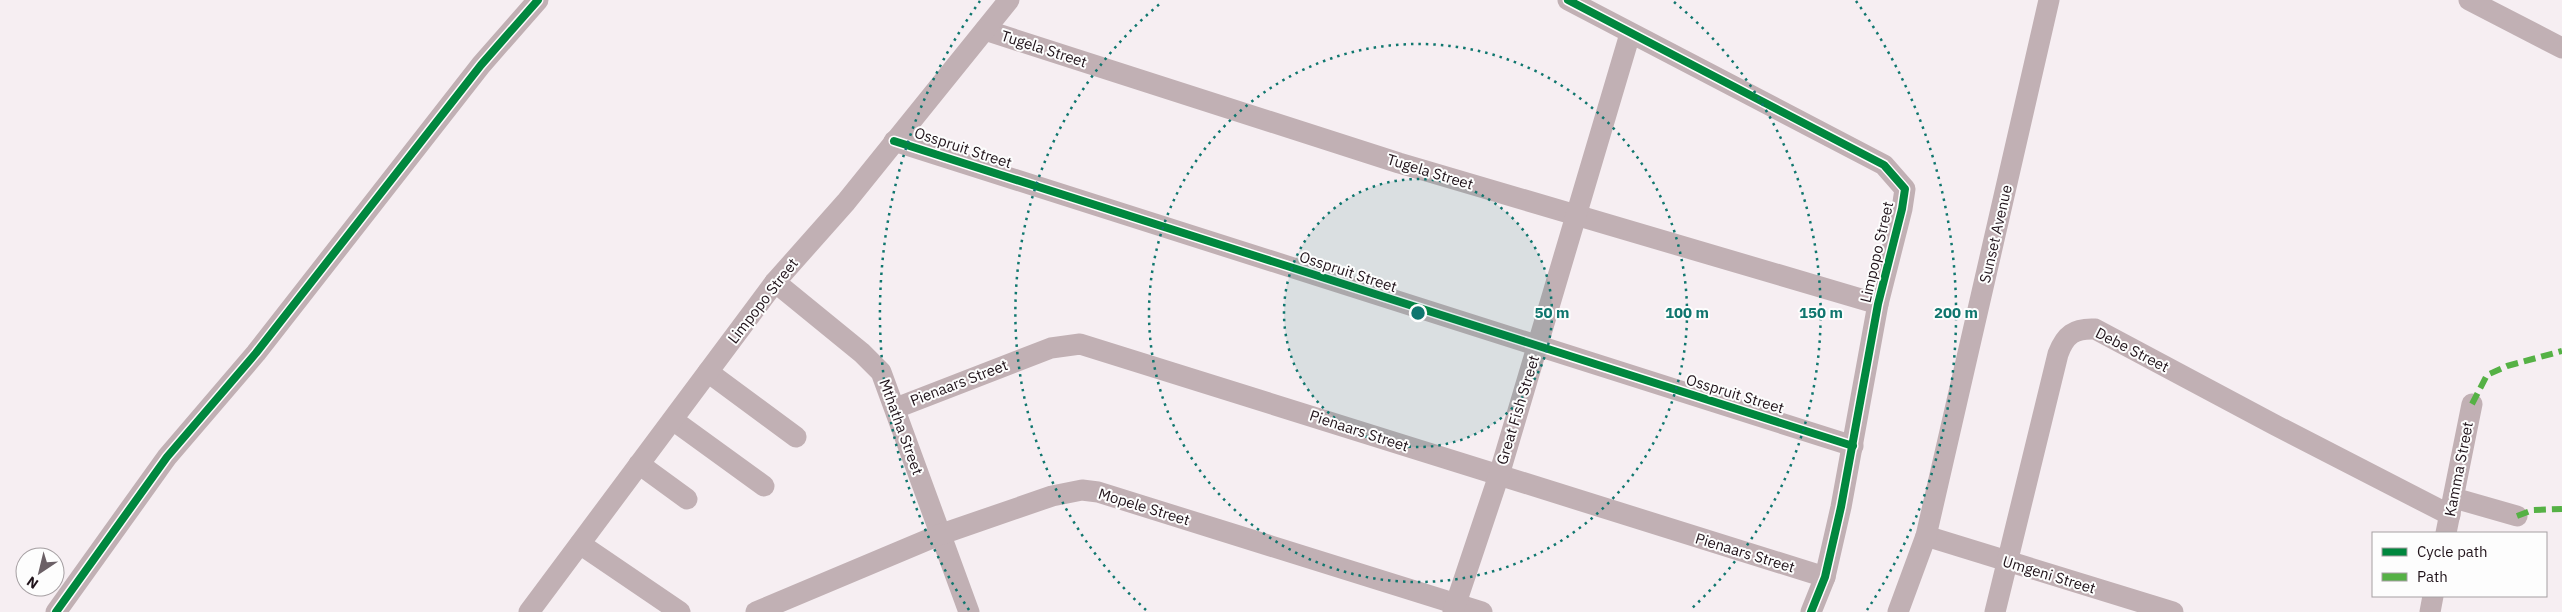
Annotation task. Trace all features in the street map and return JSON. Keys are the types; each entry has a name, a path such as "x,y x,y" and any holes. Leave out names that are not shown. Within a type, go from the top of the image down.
{"street":[{"path":"56,612 162,463 256,353 481,65 538,0"},
{"name":"Limpopo Street","path":"531,612 775,282 846,202 1009,0"},
{"name":"Limpopo Street","path":"1568,0 1884,165 1905,189 1878,304 1853,446 1825,578 1811,612"},
{"name":"Sunset Avenue","path":"1898,612 1926,536 2049,0"},
{"path":"2469,0 2562,48"},
{"name":"Tugela Street","path":"985,30 1399,163 1878,304"},
{"name":"Great Fish Street","path":"1454,607 1498,475 1630,34"},
{"name":"Osspruit Street","path":"894,141 1853,446"},
{"name":"Mthatha Street","path":"775,282 872,361 881,372 896,408 939,535 969,612"},
{"name":"Debe Street","path":"1995,612 2058,354 2062,342 2068,334 2081,328 2095,329 2450,515 2517,516"},
{"name":"Pienaars Street","path":"896,408 1051,348 1080,344 1825,578"},
{"path":"708,372 796,437"},
{"name":"Kamma Street","path":"2450,515 2472,404"},
{"path":"673,420 764,486"},
{"path":"640,464 687,499"},
{"name":"Mopele Street","path":"756,612 939,535 1052,496 1076,491 1098,492 1454,607 1482,612"},
{"name":"Umgeni Street","path":"1926,536 2174,612"},
{"path":"580,544 680,612"},
{"path":"2430,612 2434,597"}],"marked path":[{"path":"2472,404 2487,375 2507,366 2562,351"},
{"path":"2517,516 2533,510 2562,509"}],"cycle path":[{"path":"56,612 167,457 256,353 481,65 538,0"},
{"path":"1568,0 1884,165 1905,189 1902,209 1878,304 1841,507 1825,577 1811,612"},
{"path":"894,141 1853,446"}]}
